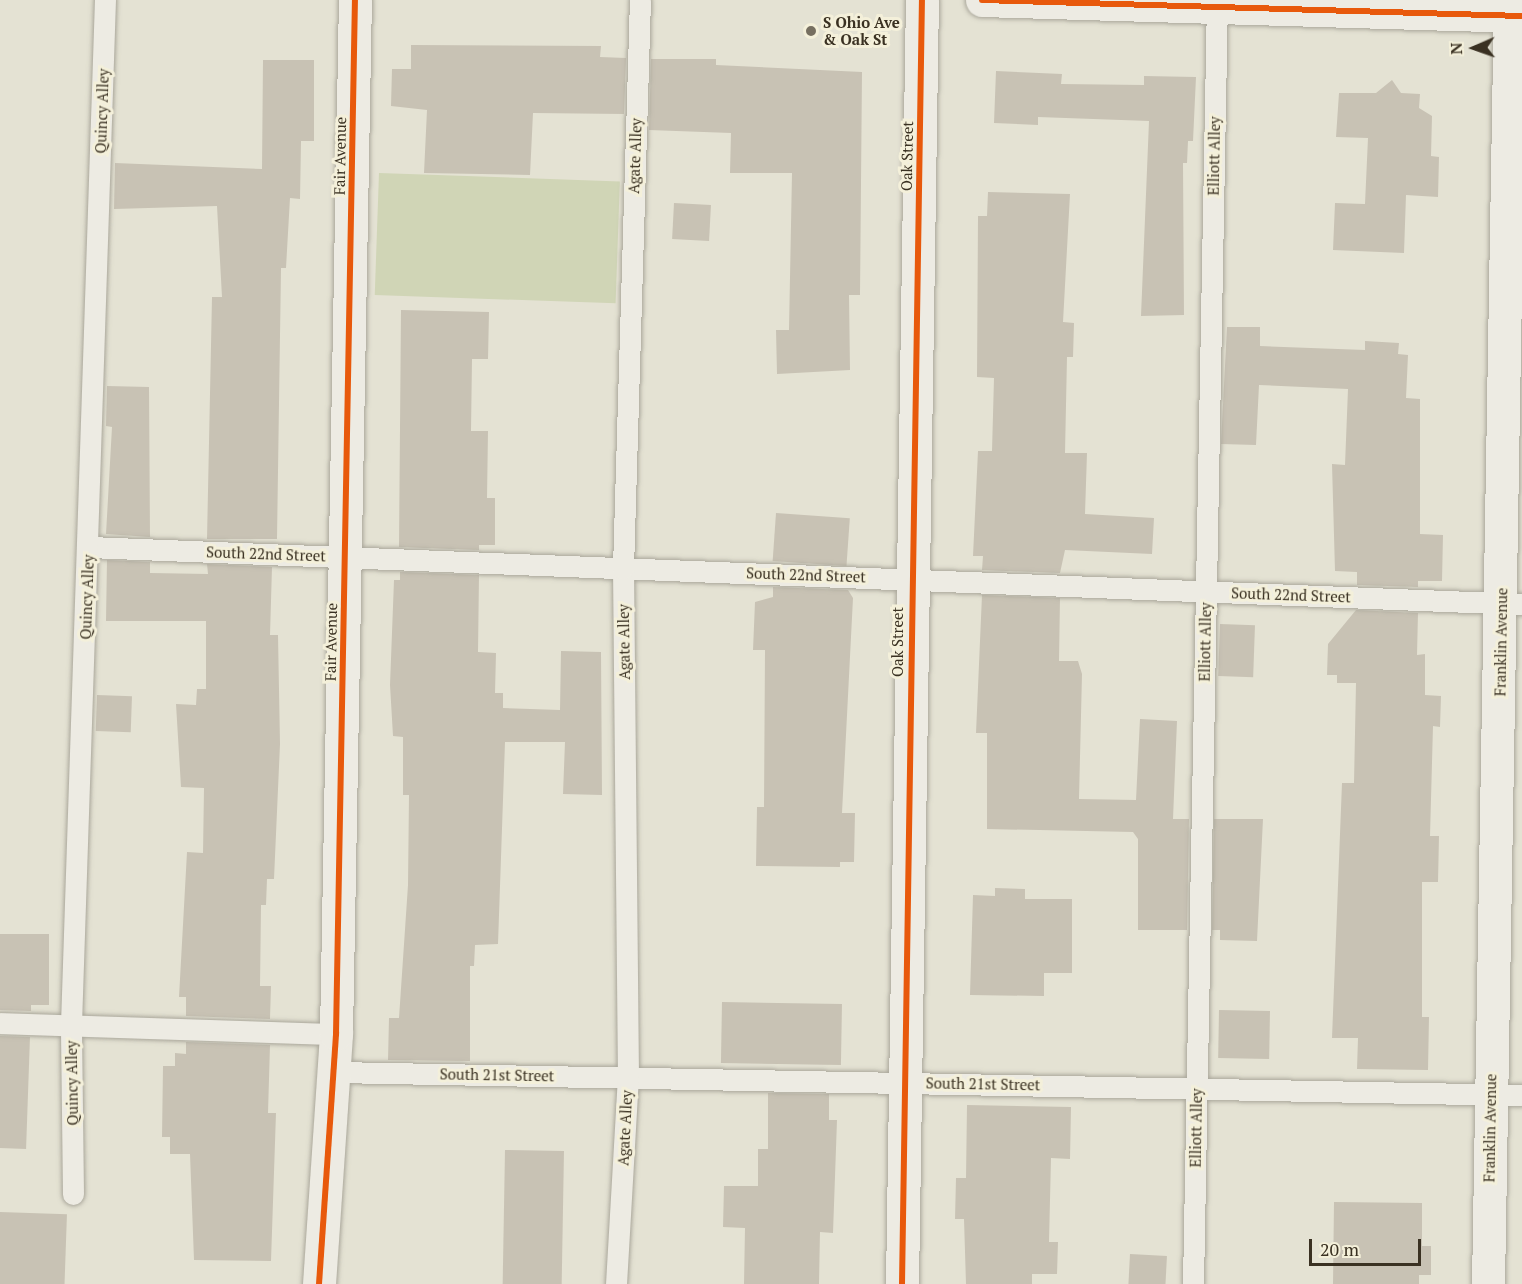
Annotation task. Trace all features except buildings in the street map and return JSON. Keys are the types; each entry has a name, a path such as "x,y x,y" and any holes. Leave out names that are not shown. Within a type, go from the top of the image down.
{"street":[{"name":"Fair Avenue","path":"319,1284 335,1072 355,0"},
{"name":"Oak Street","path":"902,1284 909,1083 911,579 922,0"},
{"path":"982,0 1514,10"},
{"name":"Franklin Avenue","path":"1488,1284 1507,1094 1512,603 1514,10"}],"lane":[{"name":"Quincy Alley","path":"73,1194 71,1024 89,547 105,0"},
{"name":"Agate Alley","path":"615,1284 628,1078 623,568 640,0"},
{"name":"Elliott Alley","path":"1193,1284 1217,3"},
{"name":"South 22nd Street","path":"89,547 1512,603"},
{"path":"0,1023 336,1034"},
{"name":"South 21st Street","path":"335,1072 1507,1094"}],"green space":[{"path":"379,173 620,181 616,303 375,295"}],"cycle path":[{"path":"319,1284 336,1034 355,0"},
{"path":"902,1284 922,0"},
{"path":"982,0 1522,16"}],"place":[{"name":"S Ohio Ave & Oak St","path":"811,31"}]}
